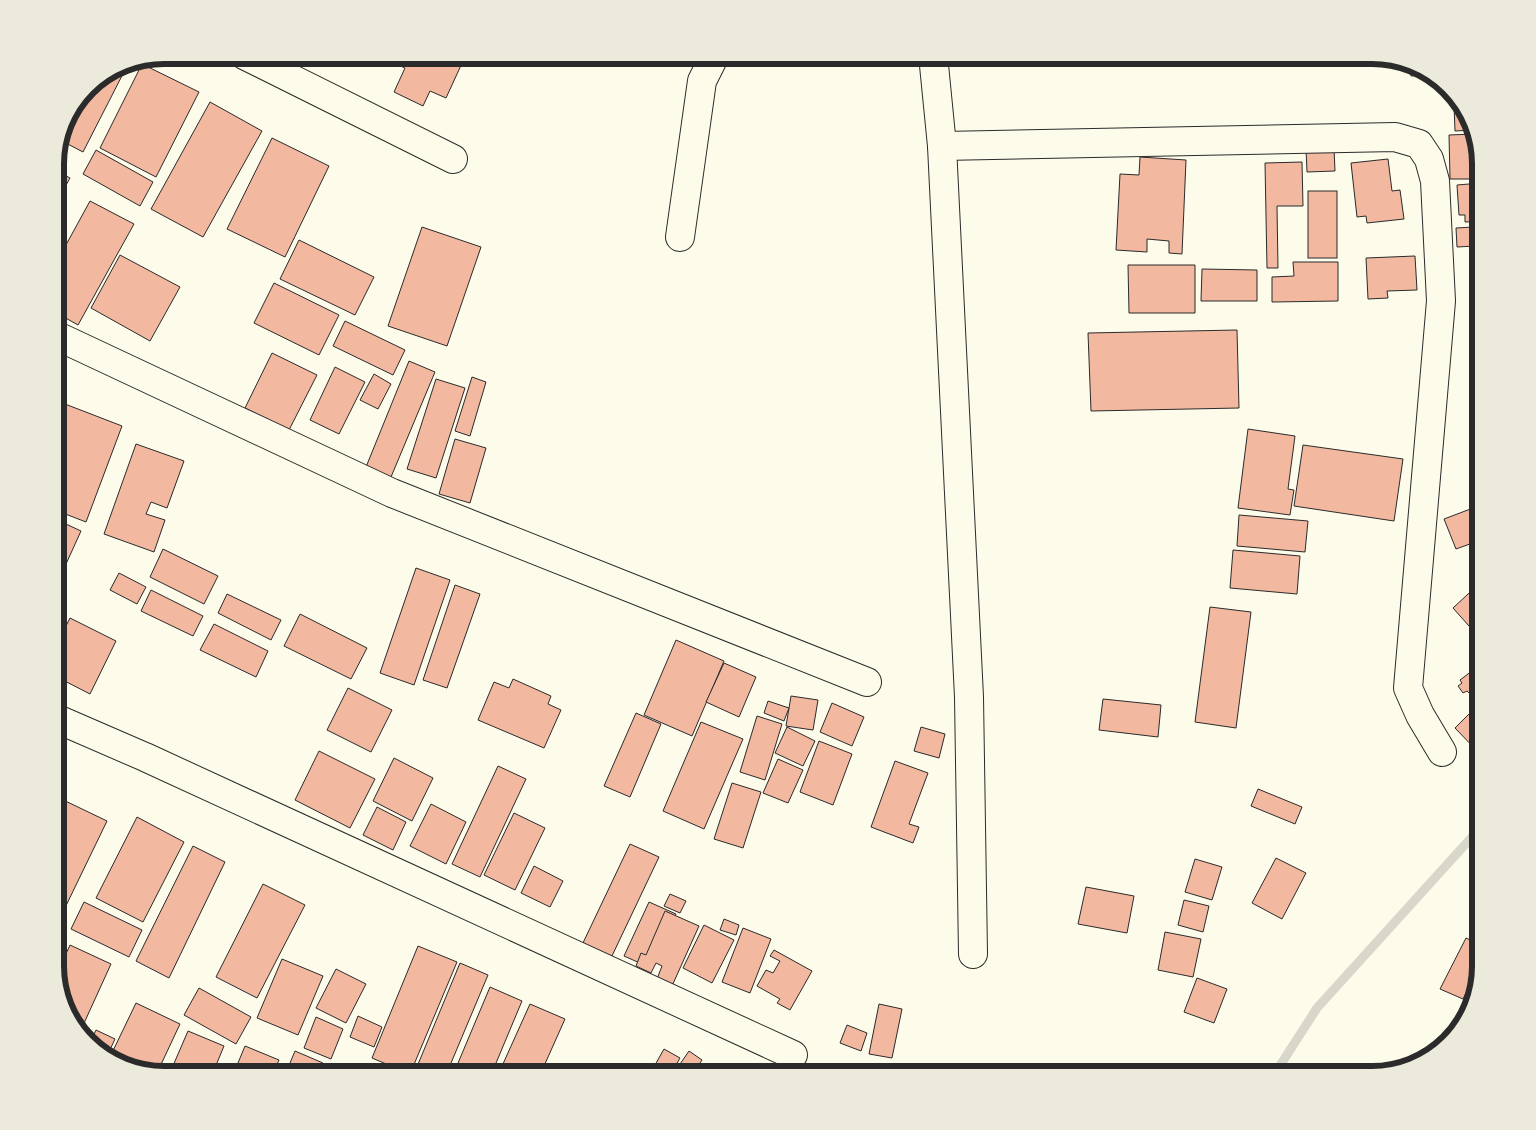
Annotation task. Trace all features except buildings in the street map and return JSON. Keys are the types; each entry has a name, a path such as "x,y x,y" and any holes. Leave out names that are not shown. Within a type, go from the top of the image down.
{"street":[{"path":"262,64 453,159"},
{"path":"680,237 702,81 710,64"},
{"path":"934,64 942,146 969,697 973,954"},
{"path":"942,146 1395,137 1418,144 1430,159 1434,181 1442,301 1408,688 1420,715 1442,752"},
{"path":"64,339 392,493 866,682"},
{"path":"64,722 145,757 793,1055"}],"waterway":[{"path":"1280,1066 1317,1008 1472,837"}]}
